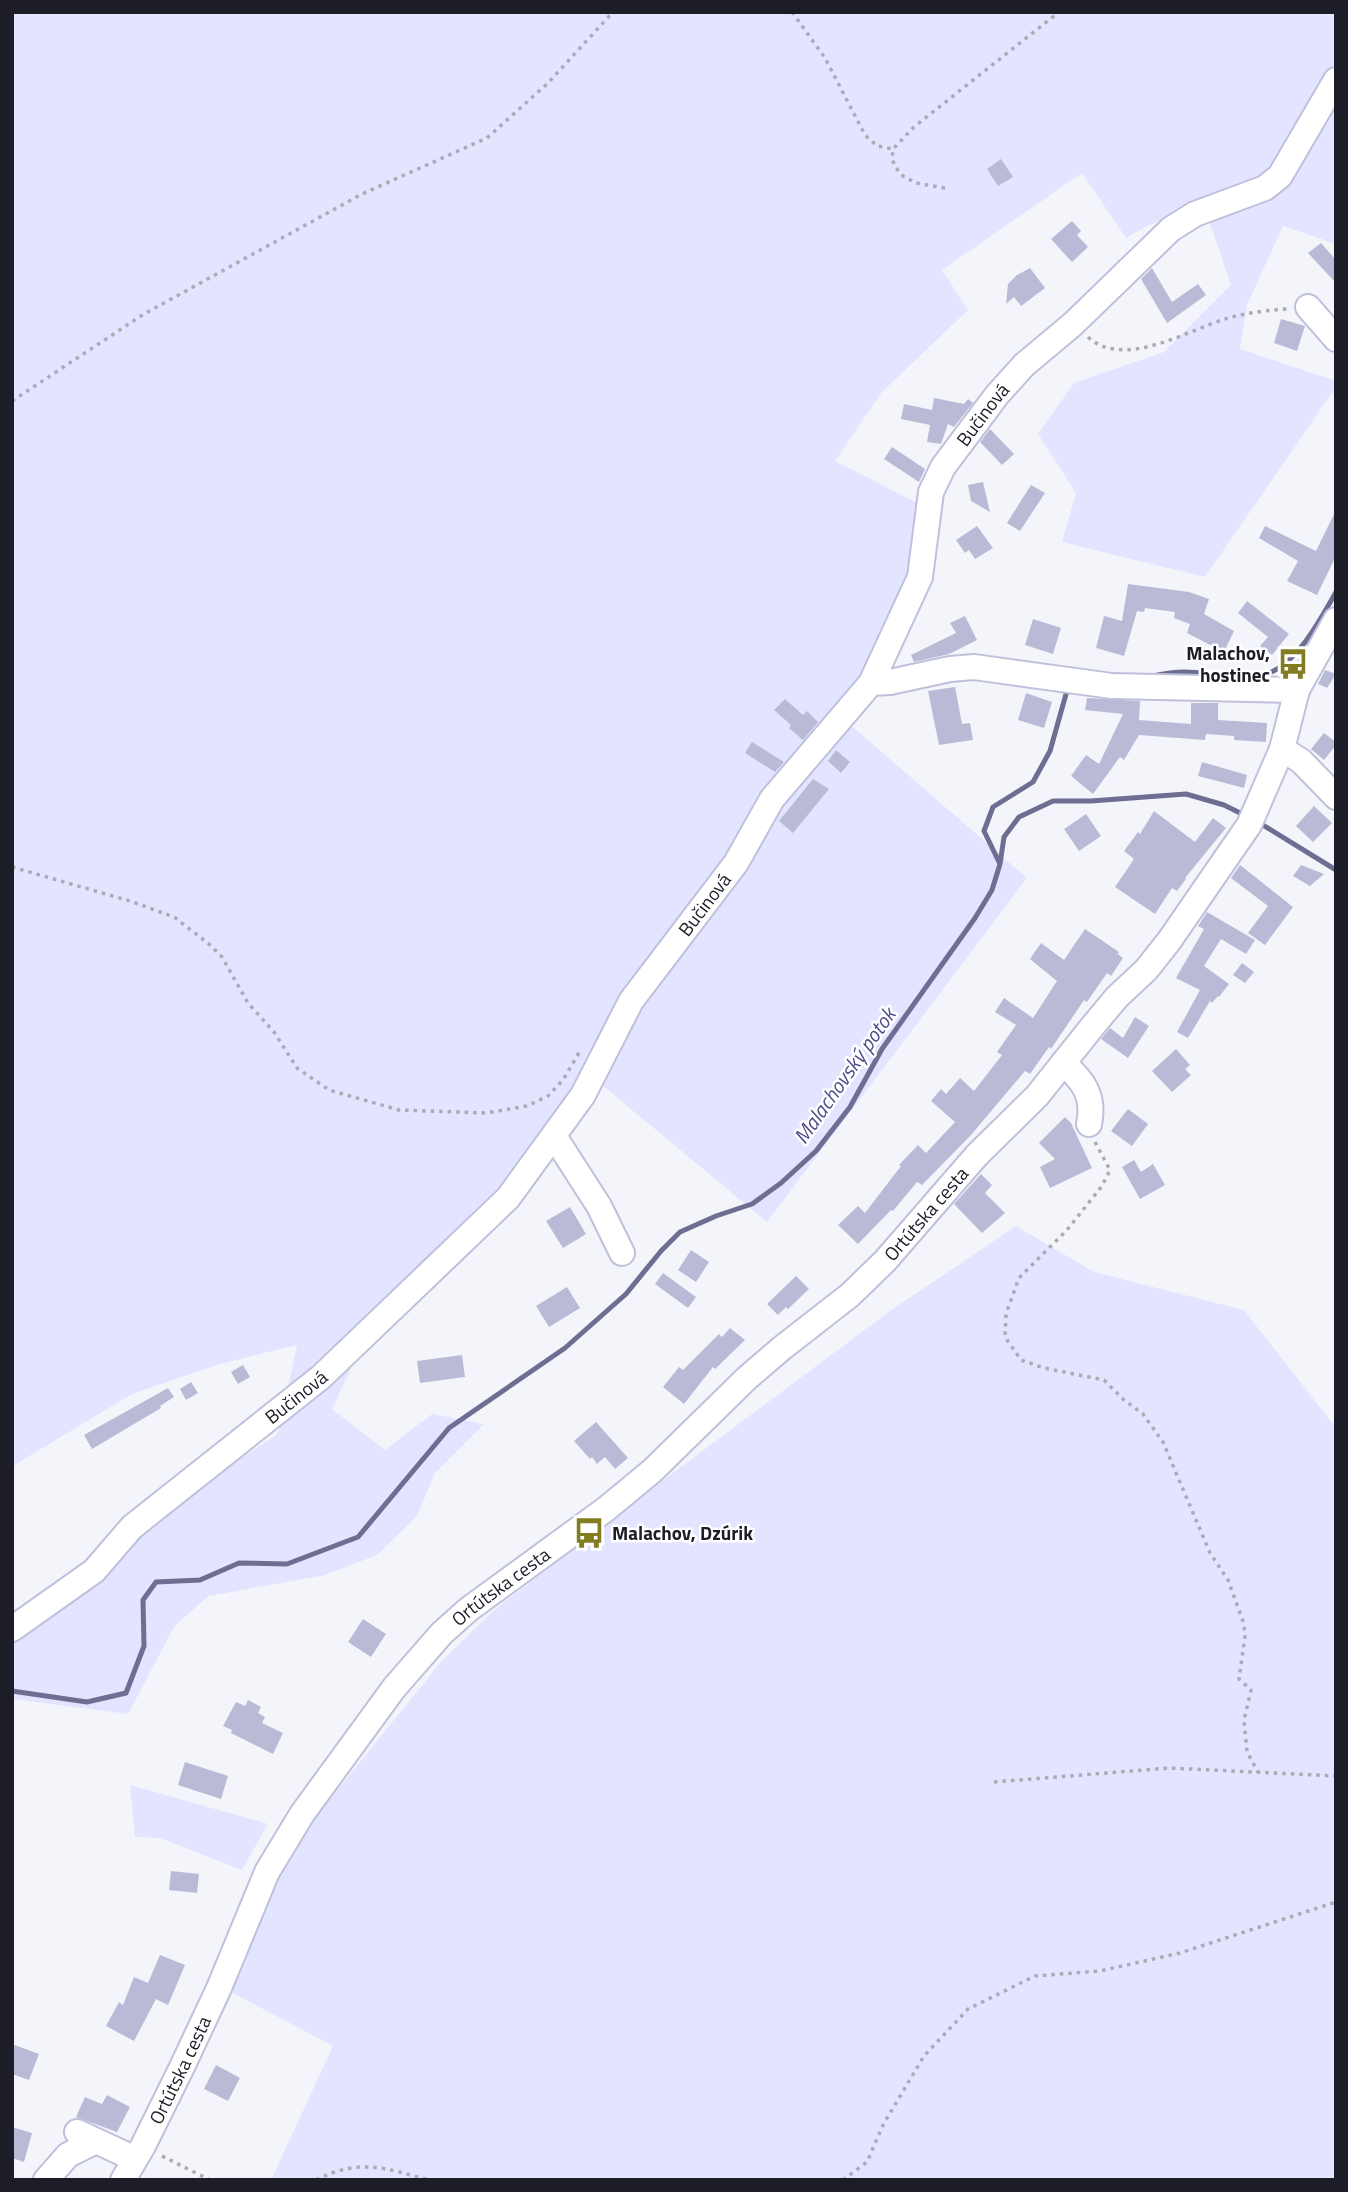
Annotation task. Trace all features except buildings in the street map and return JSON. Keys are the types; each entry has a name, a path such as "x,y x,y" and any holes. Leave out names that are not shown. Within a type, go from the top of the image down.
{"street":[{"name":"Bučinová","path":"12,1629 94,1571 132,1527 321,1377 508,1198 583,1095 631,1001 736,863 772,799 871,683 920,577 931,492 943,467 1015,375 1073,324 1171,229 1195,214 1265,188 1280,176 1336,80"},
{"path":"1308,307 1336,339"},
{"name":"Ortútska cesta","path":"134,2161 219,1988 267,1872 284,1841 326,1780 418,1659 469,1609 606,1509 652,1471 747,1378 850,1295 886,1261 955,1178 1037,1096 1117,998 1146,970 1169,941 1252,819 1282,749 1297,690 1336,620"},
{"path":"871,683 974,667 1135,687 1297,690"},
{"path":"1282,749 1301,761 1336,797"},
{"path":"1063,1063 1086,1086 1090,1098 1089,1124"},
{"path":"554,1136 599,1206 622,1253"},
{"path":"46,2180 85,2137 134,2161"}],"path":[{"path":"12,401 144,314 362,194 487,138 548,83 613,12"},
{"path":"792,12 825,58 865,135 877,146 893,149"},
{"path":"945,188 916,183 903,176 892,159 893,149 914,127 1059,12"},
{"path":"1073,324 1096,344 1121,351 1170,340 1228,318 1267,310 1308,307"},
{"path":"12,867 130,901 174,917 222,957 248,1003 274,1032 297,1068 329,1090 399,1110 486,1113 527,1106 548,1096 563,1080 581,1048"},
{"path":"1089,1124 1097,1147 1110,1170 1102,1186 1067,1230 1019,1278 1006,1314 1005,1337 1021,1360 1055,1371 1104,1380 1143,1414 1163,1442 1210,1553 1228,1580 1244,1624 1239,1679 1251,1690 1244,1720 1247,1752 1258,1772"},
{"path":"994,1782 1169,1768 1336,1776"},
{"path":"843,2180 867,2162 883,2125 924,2056 968,2009 1035,1976 1100,1971 1180,1953 1336,1902"},
{"path":"134,2161 210,2180"},
{"path":"316,2180 351,2166 397,2171 429,2180"}],"shaded area":[{"path":"12,12 1336,12 1336,244 1283,226 1247,305 1240,349 1336,381 1336,387 1205,577 1062,542 1076,493 1038,434 1074,383 1164,352 1231,285 1206,212 1174,216 1126,238 1082,173 942,270 968,310 882,392 835,461 923,506 931,534 845,720 1027,878 767,1222 585,1071 542,1154 378,1310 332,1409 385,1450 432,1414 484,1424 435,1473 417,1516 377,1555 325,1575 208,1596 174,1627 128,1714 12,1699 12,1638 144,1527 172,1511 202,1483 275,1436 279,1431 297,1345 220,1364 132,1394 16,1464 12,1469"},
{"path":"1016,1226 1094,1272 1244,1310 1336,1428 1336,2180 271,2180 333,2046 229,1991 274,1882 292,1846 441,1662 492,1612 578,1544 890,1311"},
{"path":"130,1785 268,1824 242,1870 160,1838 135,1837"}],"waterway":[{"name":"Malachovský potok","path":"1153,676 1183,672 1247,676 1266,674 1277,669 1298,651 1336,592"},
{"name":"Malachovský potok","path":"12,1691 87,1702 126,1693 144,1646 143,1600 156,1582 200,1580 239,1563 287,1564 358,1537 449,1428 565,1348 626,1294 680,1232 752,1204 781,1183 816,1151 850,1107 882,1049 992,890 1000,864 984,831 993,807 1033,782 1050,751 1068,687"},
{"path":"1000,864 1004,837 1019,817 1053,801 1186,794 1224,805 1246,816"},
{"path":"1258,822 1336,870"}],"place":[{"name":"Malachov, hostinec","path":"1293,664"},
{"name":"Malachov, Dzúrik","path":"589,1533"}]}
